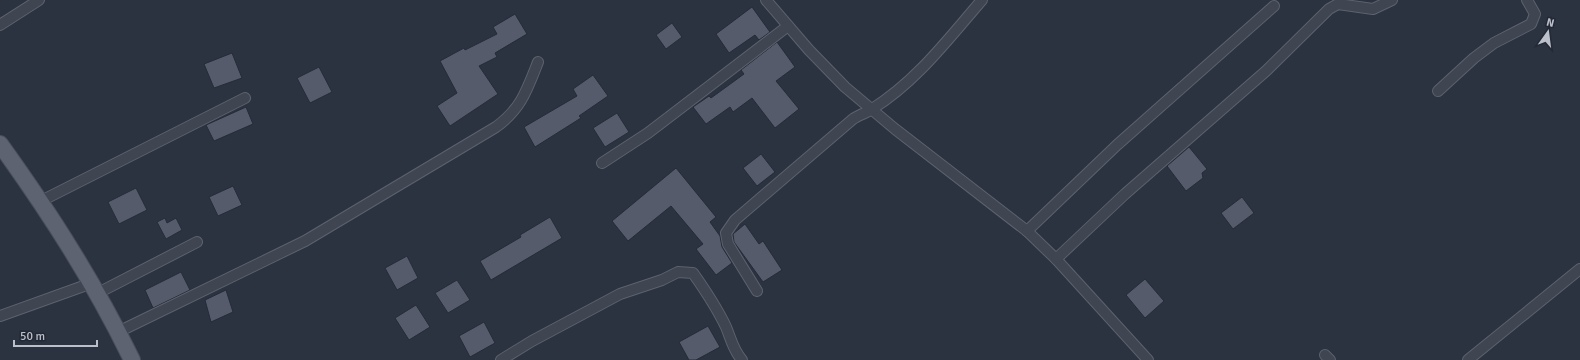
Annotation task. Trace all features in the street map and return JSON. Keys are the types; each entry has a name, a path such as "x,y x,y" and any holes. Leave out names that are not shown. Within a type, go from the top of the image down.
{"main road":[{"path":"0,144 41,201 95,288 132,360"}],"street":[{"path":"0,25 39,0"},
{"path":"766,0 845,87 872,110 1027,231 1056,259 1148,360"},
{"path":"757,291 728,244 726,233 735,220 853,119 872,110 915,74 982,0"},
{"path":"1056,259 1125,194 1266,71 1329,9 1338,4 1373,9 1392,0"},
{"path":"1438,91 1474,58 1494,43 1531,24 1535,14 1527,0"},
{"path":"1027,231 1117,145 1274,6"},
{"path":"602,163 648,133 788,26"},
{"path":"118,332 305,241 496,127 509,118 518,107 538,62"},
{"path":"41,201 245,98"},
{"path":"0,316 95,288 197,242"},
{"path":"1468,360 1580,270"},
{"path":"501,360 532,341 620,294 662,280 678,272 693,273 715,308 725,326 734,348 742,360"}],"building":[{"path":"752,7 770,32 759,40 755,35 729,53 716,34"},
{"path":"515,14 527,34 495,53 497,57 479,66 498,94 450,126 437,106 457,93 440,61 464,48 465,50 497,34 493,27"},
{"path":"672,23 682,37 666,49 656,35"},
{"path":"777,42 795,67 776,81 799,109 775,128 752,98 733,112 730,107 706,124 693,107 709,96 711,98 744,74 741,70"},
{"path":"232,53 242,78 214,88 204,64"},
{"path":"319,67 332,92 310,103 297,78"},
{"path":"593,75 608,96 579,116 581,118 535,147 524,127 577,96 573,89"},
{"path":"246,107 253,124 214,141 206,125"},
{"path":"617,113 629,132 605,147 593,128"},
{"path":"1189,147 1207,169 1202,173 1203,178 1186,191 1167,166"},
{"path":"761,154 775,172 757,186 743,168"},
{"path":"676,168 716,217 710,222 720,236 722,247 732,263 716,275 696,249 703,244 671,206 628,241 612,221"},
{"path":"233,186 242,205 218,216 209,197"},
{"path":"136,188 147,210 119,224 108,202"},
{"path":"1242,197 1254,213 1233,229 1221,213"},
{"path":"550,217 562,238 491,280 480,261 521,237 520,235"},
{"path":"165,218 167,223 176,218 182,230 166,239 157,222"},
{"path":"745,224 759,244 763,241 782,270 763,282 734,242 733,234"},
{"path":"407,256 418,278 397,290 385,268"},
{"path":"181,272 190,290 153,308 145,290"},
{"path":"1145,279 1164,301 1145,318 1126,295"},
{"path":"457,280 470,300 448,313 435,293"},
{"path":"226,290 233,312 211,322 205,300"},
{"path":"416,305 430,327 409,340 395,318"},
{"path":"484,322 495,343 470,357 459,336"},
{"path":"708,326 720,347 696,360 689,360 679,342"}]}
